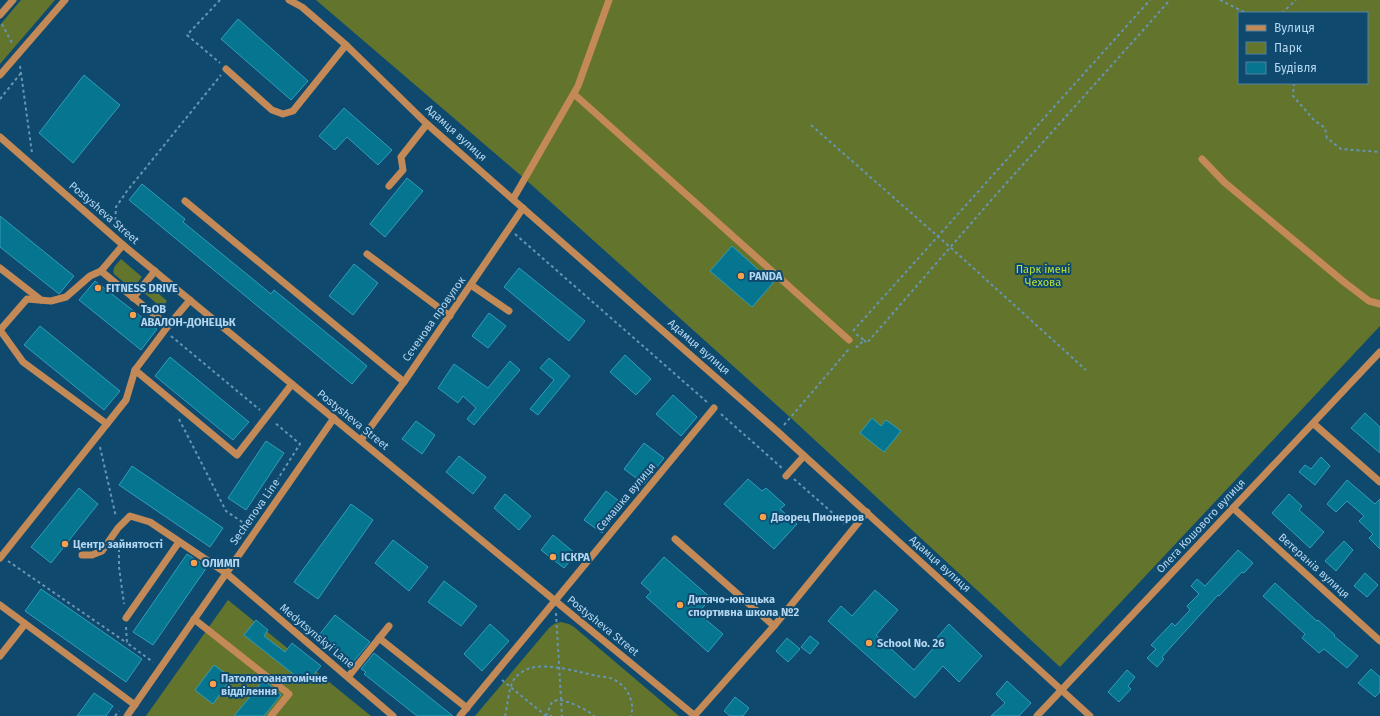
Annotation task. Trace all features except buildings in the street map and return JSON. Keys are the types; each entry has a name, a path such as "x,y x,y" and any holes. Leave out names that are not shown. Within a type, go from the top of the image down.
{"street":[{"path":"0,15 13,0"},
{"path":"0,75 65,0"},
{"name":"Адамця вулиця","path":"289,0 302,7 346,45 427,124 778,432 1090,716"},
{"path":"513,199 578,86 609,0"},
{"path":"226,68 272,110 283,114 293,111 346,45"},
{"path":"574,94 849,340"},
{"path":"389,186 403,170 401,157 427,124"},
{"name":"Postysheva Street","path":"0,138 123,245 695,716"},
{"path":"1202,159 1224,182 1344,282 1369,301 1380,304"},
{"path":"185,201 404,382"},
{"name":"Сєченова провулок","path":"361,440 404,382 523,208"},
{"path":"107,424 23,362 0,330 27,299 51,301 66,297 90,276 101,271 123,245"},
{"path":"367,254 450,316"},
{"path":"0,268 41,300"},
{"path":"101,271 166,328"},
{"path":"133,298 155,271"},
{"path":"471,285 509,311"},
{"path":"1,557 126,400 135,370 166,328 190,300"},
{"name":"Олега Кошового вулиця","path":"1037,716 1314,424 1380,352"},
{"path":"135,370 237,455 292,384"},
{"name":"Семашка вулиця","path":"460,716 714,408"},
{"name":"Sechenova Line","path":"127,716 334,418"},
{"path":"1314,424 1380,482"},
{"path":"786,476 804,456"},
{"name":"Ветеранів вулиця","path":"1233,508 1380,641"},
{"path":"695,716 774,626 867,512"},
{"name":"Medytsynskyi Lane","path":"118,528 130,516 150,522 226,573 393,716"},
{"path":"82,555 92,555 102,551 118,528"},
{"path":"675,539 774,626"},
{"path":"126,618 179,542"},
{"path":"0,605 135,705"},
{"path":"194,619 289,694 271,716"},
{"path":"0,656 25,624"},
{"path":"348,677 389,626"},
{"path":"379,638 467,708"}],"path":[{"path":"115,237 116,207 127,191 226,68 187,35 220,0"},
{"path":"1150,0 853,330 867,343 950,247 1170,0"},
{"path":"1220,0 1244,12"},
{"path":"1283,12 1296,0"},
{"path":"0,20 18,53 35,168"},
{"path":"0,99 21,74"},
{"path":"1294,84 1293,96 1314,120 1326,128 1327,138 1341,149 1380,152"},
{"path":"811,125 938,236 1086,370"},
{"path":"508,229 714,408"},
{"path":"166,328 300,444 264,501"},
{"path":"778,432 853,344 857,347 864,340"},
{"path":"169,399 226,511 248,526"},
{"path":"97,436 118,528 119,567 126,618 127,644"},
{"path":"1,557 153,662 149,668"},
{"path":"555,600 562,716"},
{"path":"505,716 511,687 516,678 530,668 538,667 559,668 614,679 623,686 630,696 633,705 631,716"},
{"path":"495,674 546,716 552,716"},
{"path":"115,716 127,699"},
{"path":"546,716 552,702 558,700 591,712 594,716"}],"green space":[{"path":"21,0 55,0 0,64 0,25"},
{"name":"Парк імені Чехова","path":"316,0 1380,0 1380,326 1060,667 791,418 525,179"},
{"path":"121,259 142,277 132,289 113,272 114,268"},
{"path":"149,285 167,301 162,308 143,292"},
{"path":"228,600 371,716 146,716"},
{"path":"561,622 574,627 679,716 475,716 549,628 554,624"}],"place":[{"name":"PANDA","path":"741,276"},
{"name":"FITNESS DRIVE","path":"98,288"},
{"name":"ТзОВ АВАЛОН-ДОНЕЦЬК","path":"133,315"},
{"name":"Дворец Пионеров","path":"763,517"},
{"name":"Центр зайнятості","path":"65,544"},
{"name":"ІСКРА","path":"553,557"},
{"name":"ОЛИМП","path":"194,563"},
{"name":"Дитячо-юнацька спортивна школа №2","path":"680,605"},
{"name":"School No. 26","path":"869,643"},
{"name":"Патологоанатомічне відділення","path":"213,684"}]}
